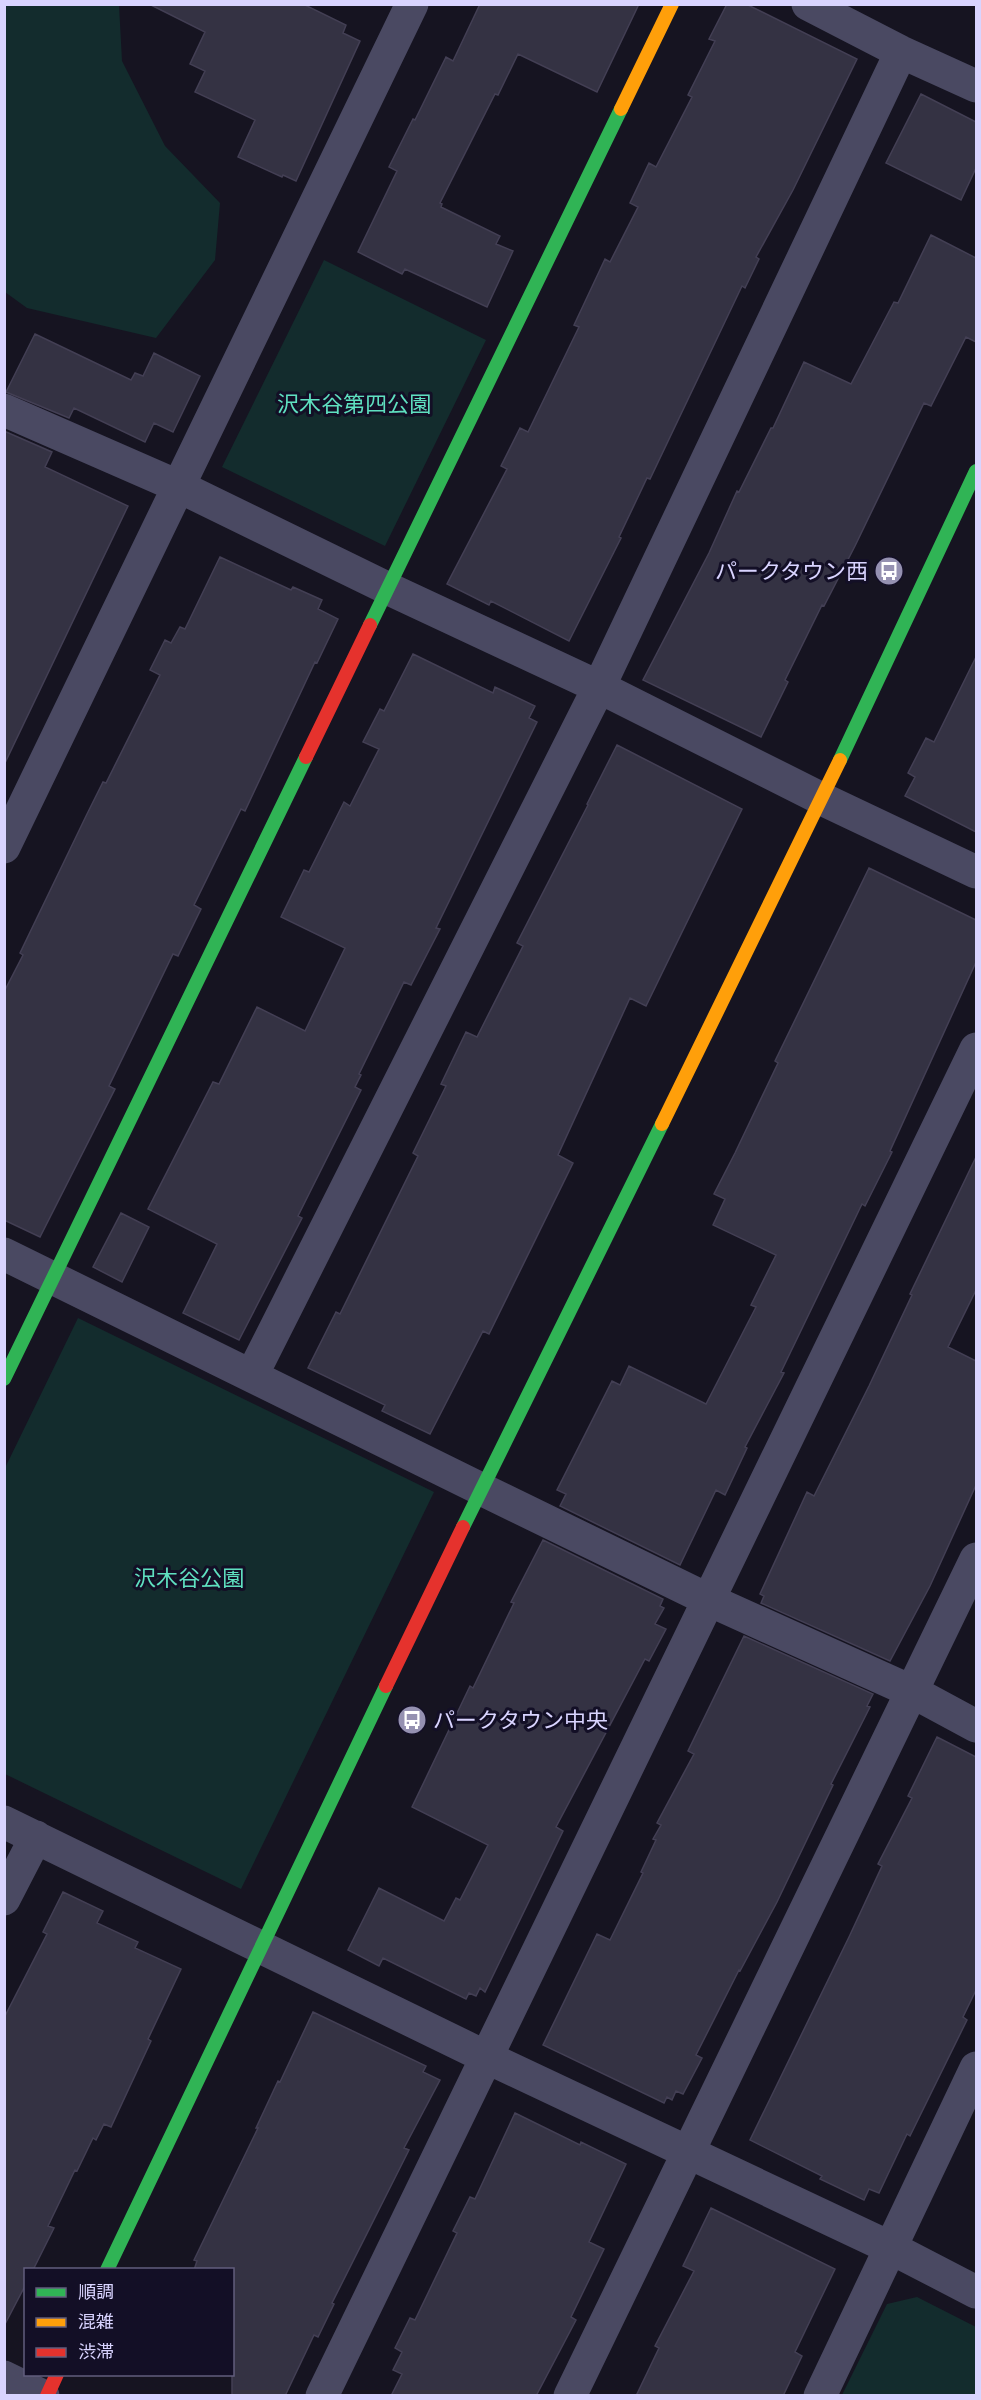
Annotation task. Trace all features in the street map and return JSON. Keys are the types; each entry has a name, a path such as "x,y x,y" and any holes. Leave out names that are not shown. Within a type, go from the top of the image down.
{"street":[{"path":"4,848 412,4"},
{"path":"4,1379 672,4"},
{"path":"808,4 901,52 976,86"},
{"path":"252,1376 599,687 901,52"},
{"path":"4,410 180,487 389,589 599,687 976,872"},
{"path":"108,2268 481,1489 822,798 976,471"},
{"path":"322,2396 976,1049"},
{"path":"4,1254 709,1600 913,1692 976,1726"},
{"path":"570,2396 976,1559"},
{"path":"4,1822 486,2057 891,2248 976,2292"},
{"path":"4,1899 36,1837"},
{"path":"820,2396 976,2068"},
{"path":"4,2377 45,2396 56,2376"}],"green space":[{"path":"5,4 119,5 122,61 165,146 220,203 215,260 156,338 27,308 5,292"},
{"name":"沢木谷第四公園","path":"324,260 486,340 385,546 222,467"},
{"name":"沢木谷公園","path":"78,1318 434,1492 241,1889 5,1774 5,1468"},
{"path":"917,2297 976,2327 976,2395 842,2395 887,2304"}],"building":[{"path":"149,4 303,4 346,25 343,33 360,41 296,181 238,157 255,120 195,92 205,71 190,64 205,32"},
{"path":"480,4 639,4 597,92 518,54 498,95 495,94 440,203 441,207 500,236 496,244 513,251 487,307 405,269 402,274 358,252 397,171 389,167 446,57 453,61"},
{"path":"727,4 746,4 857,59 793,190 756,257 759,259 745,288 742,286 650,479 647,478 619,537 621,538 569,641 491,601 489,605 447,584 507,469 501,466 520,428 528,432 579,327 574,325 605,259 610,262 638,207 630,203 649,163 656,167 692,97 688,95 715,41 709,39"},
{"path":"921,94 976,122 976,168 961,200 886,163"},
{"path":"931,235 976,258 976,342 966,337 931,406 924,403 855,546 824,606 822,605 785,680 788,682 761,737 643,680 709,553 737,491 739,492 773,428 804,362 851,384 894,302 898,303"},
{"path":"35,334 131,380 135,373 143,376 154,353 200,376 173,432 154,423 145,442 74,408 69,418 6,392"},
{"path":"4,431 52,452 45,467 128,506 4,765"},
{"path":"220,557 291,590 293,587 322,600 318,609 338,619 317,663 315,662 245,811 241,809 194,905 201,909 178,956 173,954 109,1086 115,1089 40,1237 4,1220 4,992 23,955 20,953 87,814 103,782 106,783 160,675 150,670 165,640 171,643 180,627 185,629"},
{"path":"413,654 493,693 495,687 535,706 529,718 537,722 436,928 440,929 411,985 404,982 359,1074 361,1075 355,1087 361,1090 298,1216 302,1218 239,1340 183,1313 217,1244 148,1209 213,1082 219,1084 257,1007 305,1031 345,948 281,917 304,870 309,872 344,802 350,806 379,749 363,742 380,709 384,711"},
{"path":"976,657 976,832 905,796 915,777 908,773 926,738 934,742"},
{"path":"617,745 742,809 646,1006 630,998 558,1155 573,1163 489,1334 483,1331 430,1434 382,1411 385,1405 308,1368 336,1312 340,1314 418,1156 413,1153 446,1086 441,1084 466,1032 477,1037 523,946 517,943"},
{"path":"869,868 976,920 976,962 890,1151 892,1152 865,1206 862,1204 781,1372 784,1373 745,1447 747,1448 725,1495 716,1490 680,1565 560,1506 566,1494 557,1490 612,1381 620,1385 629,1366 706,1404 756,1307 751,1305 776,1255 713,1225 725,1199 714,1194 778,1063 775,1061"},
{"path":"976,1157 976,1290 948,1347 976,1361 976,1485 930,1586 890,1661 761,1603 764,1596 760,1594 807,1492 814,1496 869,1386 912,1295 910,1294"},
{"path":"121,1213 149,1227 122,1282 93,1267"},
{"path":"543,1540 663,1599 660,1606 664,1608 655,1624 666,1629 649,1661 645,1659 556,1827 563,1831 485,1992 480,1988 476,1996 469,1993 466,1999 383,1958 379,1966 348,1950 379,1888 444,1921 456,1898 460,1900 488,1845 412,1807 470,1686 473,1688 514,1603 511,1602"},
{"path":"744,1636 873,1694 867,1706 870,1707 831,1784 833,1785 777,1902 696,2055 702,2058 683,2094 676,2091 672,2100 667,2097 664,2103 543,2045 597,1934 610,1940 643,1873 641,1872 656,1840 653,1839 661,1825 657,1823 694,1754 688,1751"},
{"path":"937,1737 976,1757 976,1990 963,2017 967,2020 910,2136 907,2134 879,2193 869,2189 864,2200 820,2179 822,2176 750,2140 882,1866 878,1864 912,1798 908,1796"},
{"path":"63,1892 103,1911 97,1923 138,1942 135,1948 181,1969 148,2039 151,2041 111,2127 104,2124 96,2140 93,2138 48,2226 54,2228 34,2268 24,2268 24,2288 4,2326 4,2018 47,1934 43,1932"},
{"path":"313,2012 426,2066 423,2072 440,2080 404,2148 409,2150 332,2303 334,2304 318,2337 314,2335 285,2396 232,2396 234,2268 195,2268 197,2261 194,2260 258,2128 256,2128 278,2081 280,2082"},
{"path":"515,2113 580,2145 581,2142 626,2164 589,2242 604,2249 571,2317 576,2320 536,2396 391,2396 402,2374 393,2370 402,2352 395,2348 410,2318 415,2320 457,2233 453,2231 470,2197 475,2199"},
{"path":"711,2208 835,2269 795,2352 802,2356 783,2396 636,2396 659,2348 655,2346 694,2271 683,2266"}],"traffic: fast":[{"path":"370,625 621,109"},
{"path":"840,760 976,471"},
{"path":"4,1379 306,757"},
{"path":"463,1527 662,1124"},
{"path":"108,2268 386,1686"}],"traffic: slow":[{"path":"621,109 672,4"},
{"path":"662,1124 840,760"}],"traffic: jam":[{"path":"306,757 370,625"},
{"path":"386,1686 463,1527"},
{"path":"47,2396 56,2376"}],"place":[{"name":"パークタウン西","path":"889,571"},
{"name":"パークタウン中央","path":"412,1720"}]}
